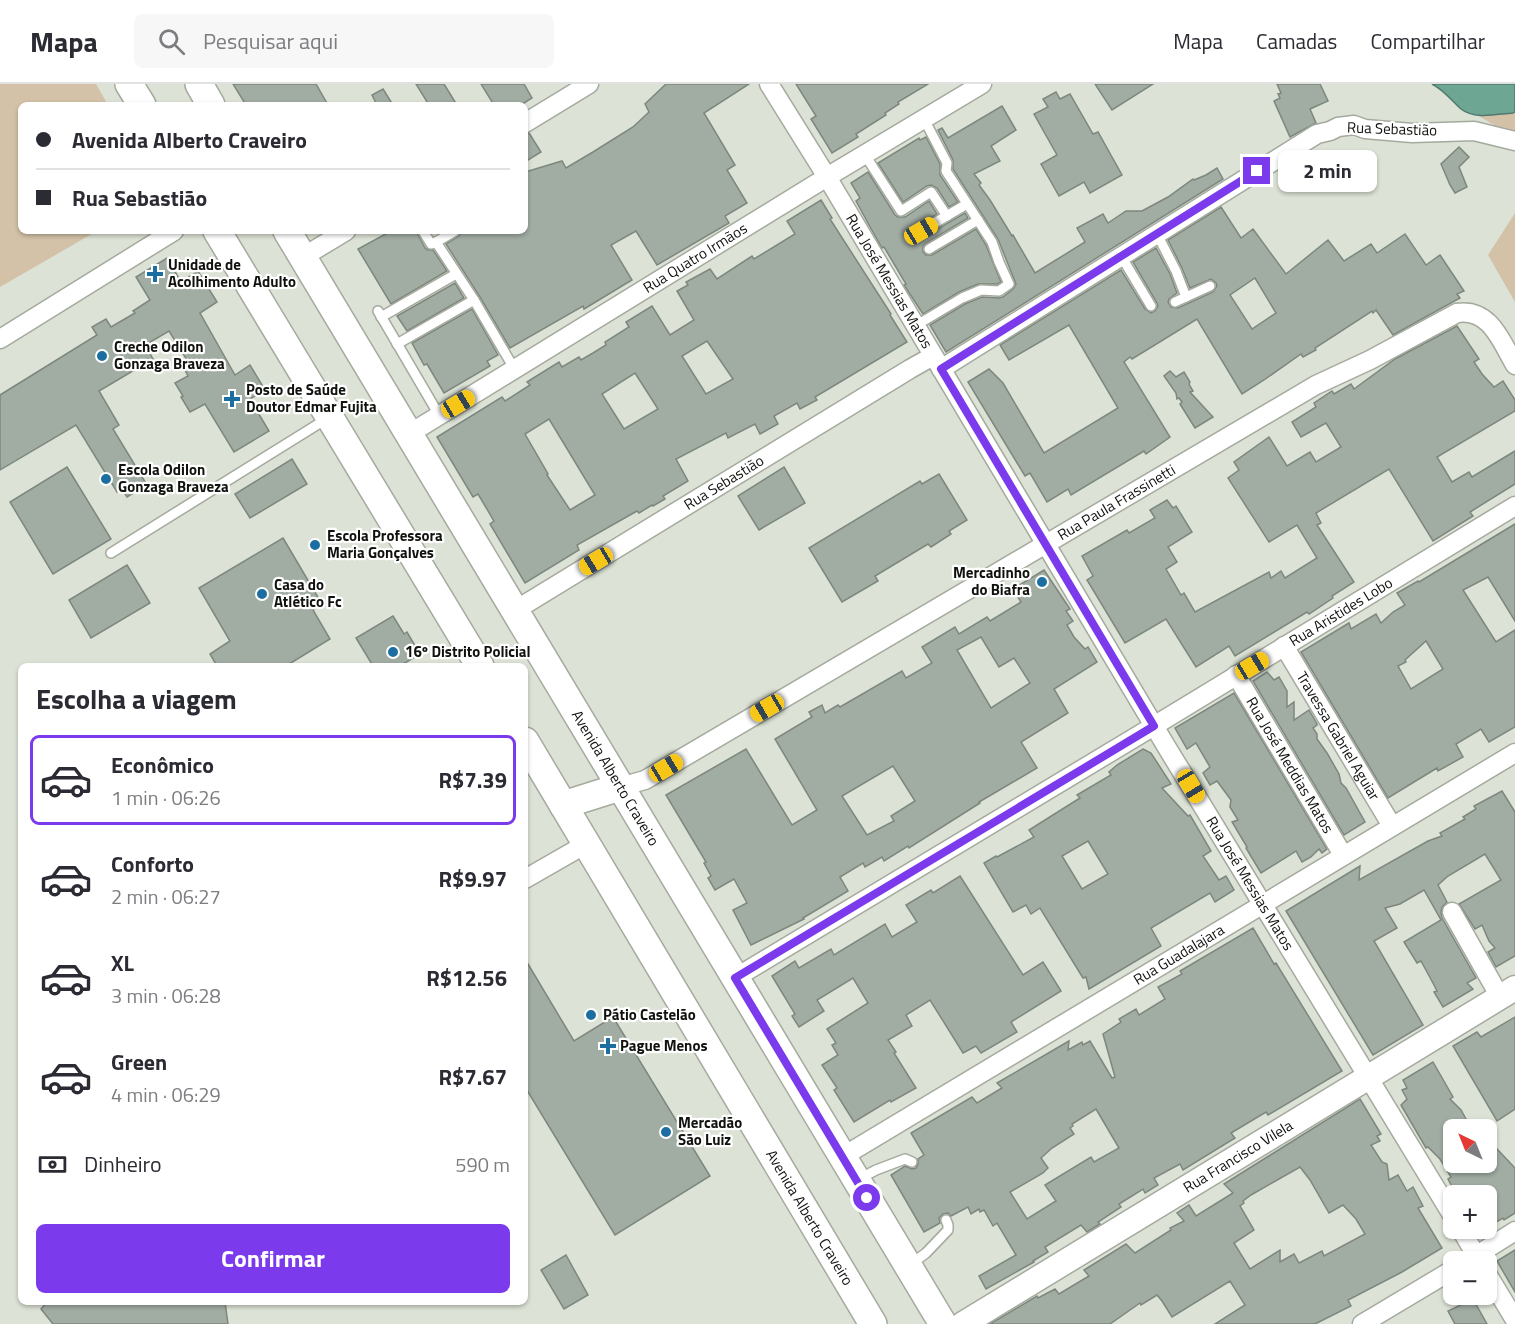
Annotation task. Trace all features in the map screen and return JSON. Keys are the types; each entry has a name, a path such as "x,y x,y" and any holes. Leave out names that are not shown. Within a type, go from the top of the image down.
{"main road":[{"path":"129,84 140,102"},
{"path":"199,84 209,102"},
{"path":"219,234 478,663"},
{"name":"Avenida Alberto Craveiro","path":"289,234 943,1324"},
{"name":"Avenida Alberto Craveiro","path":"528,746 873,1324"},
{"path":"563,805 620,787"}],"street":[{"path":"528,121 589,84"},
{"name":"Rua José Messias Matos","path":"770,84 1154,726 1443,1200"},
{"name":"Rua Quatro Irmãos","path":"409,434 982,84"},
{"name":"Rua Sebastião","path":"514,611 910,369 937,363 1121,256 1317,134 1338,127 1354,125 1365,129 1412,133 1474,131 1515,141"},
{"path":"0,339 169,234"},
{"path":"303,257 341,234"},
{"name":"Rua Paula Frassinetti","path":"620,787 645,780 1316,385 1370,360 1457,314 1469,313 1479,316 1492,326 1515,365"},
{"name":"Rua Aristides Lobo","path":"735,978 1515,506"},
{"name":"Travessa Gabriel Aguiar","path":"1284,646 1392,826"},
{"name":"Rua José Meddias Matos","path":"1236,675 1343,855"},
{"name":"Rua Guadalajara","path":"842,1157 1515,753"},
{"path":"528,877 586,844"},
{"path":"1452,912 1508,993"},
{"name":"Rua Francisco Vilela","path":"963,1324 1508,993"},
{"path":"1486,1251 1515,1232"},
{"path":"1362,1324 1443,1276"},
{"path":"1497,1290 1515,1320"}],"lane":[{"path":"915,326 962,298 981,290 999,291 1009,284 992,242 946,171 947,163 924,119"},
{"path":"865,154 901,211 931,192 947,216"},
{"path":"921,231 967,204"},
{"path":"929,249 978,220"},
{"path":"425,234 431,244 450,234"},
{"path":"1157,234 1186,297"},
{"path":"436,242 474,300 515,370"},
{"path":"1121,256 1151,306"},
{"path":"439,415 379,314 456,274"},
{"path":"1175,302 1210,286"},
{"path":"397,344 474,300"},
{"path":"111,553 330,417"},
{"path":"856,1180 905,1159 912,1162"},
{"path":"909,1265 926,1253 948,1230 946,1220"}],"shaded area":[{"path":"0,84 96,84 106,102 18,102 18,234 92,234 0,287"},
{"path":"1515,112 1515,138 1479,116 1513,113"},
{"path":"1515,213 1515,302 1488,255"}],"water":[{"path":"1432,84 1515,84 1515,112 1486,115 1467,112"}],"building":[{"path":"233,84 316,84 326,102 244,102"},
{"path":"416,84 444,84 455,102 427,102"},
{"path":"481,84 524,84 532,98 526,102 492,102"},
{"path":"666,84 749,84 704,113 735,165 727,170 747,203 725,216 729,223 657,265 636,231 611,245 632,280 584,309 583,306 510,348 446,244 460,234 528,234 528,171 562,161 566,168 633,127 649,112 645,104"},
{"path":"796,84 928,84 898,102 899,104 885,113 886,115 856,134 858,137 832,153 811,119 816,116"},
{"path":"1095,84 1153,84 1112,110"},
{"path":"1277,84 1320,84 1328,101 1310,109 1316,123 1290,137 1274,101 1280,98 1278,94 1281,93"},
{"path":"383,89 391,102 376,102 372,95"},
{"path":"1056,92 1060,99 1070,94 1093,134 1098,132 1122,175 1090,193 1084,182 1059,196 1041,164 1057,155 1034,114 1048,107 1043,99"},
{"path":"1002,106 1016,130 991,146 1000,161 974,174 1035,273 1085,242 1077,228 1103,214 1108,223 1126,211 1142,211 1168,197 1193,179 1217,168 1223,179 946,352 930,325 965,304 982,297 1003,297 1016,284 998,239 953,169 953,160 938,130 942,128 948,138"},
{"path":"528,133 541,152 528,160"},
{"path":"926,137 940,164 940,175 958,202 949,207 937,188 931,185 903,202 878,163 919,138 920,140"},
{"path":"1459,147 1469,157 1459,167 1467,187 1455,193 1441,164"},
{"path":"868,172 898,217 905,217 929,201 937,214 915,227 914,232 918,237 924,237 965,213 968,218 926,243 923,246 923,252 926,255 932,255 976,229 986,245 1001,282 978,284 959,292 923,314 856,201 860,198 851,183"},
{"path":"821,200 832,218 830,219 907,342 815,397 817,400 800,409 797,403 774,416 778,424 760,434 755,424 728,438 726,433 676,459 688,481 663,496 665,499 653,506 639,513 637,511 577,545 579,550 525,583 490,524 494,521 478,494 473,497 437,437 502,397 505,401 530,385 527,382 559,362 562,367 579,357 581,360 593,353 606,345 605,342 629,327 626,322 652,306 670,335 694,320 677,291 688,285 686,282 710,269 717,279 752,256 754,259 795,234 787,221","holes":["707,341 733,379 706,394 682,356","635,373 658,409 624,429 602,394","549,419 595,495 570,510 547,475 525,434"]},
{"path":"1221,207 1241,238 1253,229 1286,274 1328,240 1344,261 1371,244 1377,253 1405,234 1426,265 1440,255 1464,291 1457,294 1460,298 1393,335 1376,310 1373,313 1372,311 1315,348 1316,350 1303,357 1301,354 1242,394 1197,319 1124,362 1170,437 1146,454 1144,451 1071,495 1068,489 1047,502 1030,473 1025,476 968,382 989,369 1003,383 1044,453 1118,408 1069,325 1009,360 1000,345 1121,270 1145,309 1151,313 1155,311 1157,303 1133,262 1156,248 1177,293 1169,299 1171,307 1178,308 1213,292 1217,286 1211,279 1190,288 1168,240","holes":["1255,278 1276,313 1252,329 1230,295"]},
{"path":"386,234 418,234 425,248 433,250 447,271 391,304 358,249"},
{"path":"167,258 181,282 198,271 217,302 200,313 235,375 250,365 265,390 250,399 269,431 234,452 205,404 190,412 175,383 188,376 181,363 187,360 169,331 145,345 153,359 99,391 119,425 113,429 147,485 127,497 122,489 117,492 76,425 0,470 0,395 97,335 92,327 106,319 111,327 135,313 133,311 150,300 136,277"},
{"path":"455,283 464,298 407,331 397,316"},
{"path":"472,309 498,355 487,361 490,366 444,393 412,343"},
{"path":"1457,326 1479,359 1474,362 1482,374 1494,387 1503,381 1515,400 1515,411 1437,457 1452,482 1469,472 1472,477 1515,451 1515,484 1470,512 1473,516 1433,541 1389,469 1316,513 1321,523 1317,525 1354,582 1309,614 1307,612 1235,656 1229,646 1196,667 1166,619 1125,643 1087,580 1093,576 1082,556 1127,530 1129,533 1155,518 1150,510 1167,500 1173,508 1176,506 1192,532 1168,547 1177,562 1166,569 1181,595 1184,593 1195,612 1269,572 1271,578 1281,571 1285,578 1317,558 1297,525 1269,542 1228,478 1239,470 1234,462 1269,437 1287,466 1310,452 1316,462 1341,447 1326,423 1301,437 1292,422 1316,407 1314,403 1332,391 1334,394 1351,384 1354,389 1395,359"},
{"path":"1170,371 1176,377 1184,372 1193,391 1190,392 1213,417 1195,428 1180,404 1182,402 1179,398 1177,399 1176,393 1164,376"},
{"path":"292,459 307,484 250,518 235,494"},
{"path":"67,467 111,539 53,574 10,502"},
{"path":"784,467 805,503 759,530 738,496"},
{"path":"939,474 967,520 949,531 951,534 931,547 928,544 875,576 878,581 842,602 809,548 920,481 922,484"},
{"path":"1515,524 1515,621 1488,577 1463,590 1496,642 1515,630 1515,727 1489,742 1481,729 1456,744 1463,757 1438,771 1437,768 1388,798 1301,652 1349,623 1351,629 1376,614 1381,623 1405,605 1397,593","holes":["1426,641 1443,669 1411,689 1398,666 1406,662 1405,660"]},
{"path":"283,538 322,604 313,610 330,639 291,663 215,663 210,654 230,641 199,588"},
{"path":"127,565 150,603 91,638 69,600"},
{"path":"1044,570 1070,609 1066,611 1073,621 1067,625 1085,649 1088,647 1097,662 1054,689 1068,713 1021,742 1037,768 979,802 909,848 908,846 884,861 882,857 865,867 863,863 840,877 848,891 804,919 751,945 733,910 747,903 734,879 715,890 708,878 711,876 704,863 706,862 666,795 746,749 792,825 817,810 775,739 812,717 809,712 822,705 825,713 838,705 840,707 902,671 906,678 932,663 922,647 955,627 959,634 987,617 990,621 1021,602 1013,589","holes":["981,637 999,667 1014,658 1030,683 991,708 957,650","893,766 915,801 891,816 894,821 867,835 842,796"]},
{"path":"393,616 404,634 407,632 420,654 405,663 371,663 356,638"},
{"path":"1267,672 1274,680 1279,677 1287,691 1287,707 1294,702 1294,720 1309,710 1317,724 1313,728 1317,739 1365,822 1344,835 1253,681"},
{"path":"1234,693 1327,849 1322,853 1319,849 1302,862 1296,851 1261,873 1232,822 1238,820 1230,807 1231,800 1217,781 1210,785 1203,773 1210,767 1196,743 1187,749 1175,728"},
{"path":"1143,749 1151,753 1171,784 1162,788 1188,816 1190,815 1211,851 1203,856 1219,880 1226,876 1234,890 1215,902 1210,893 1151,928 1161,946 1089,989 1086,977 1083,978 1040,908 1031,914 1026,905 1013,912 984,863 1034,837 1029,830 1080,798 1077,795 1111,775 1109,772","holes":["1088,841 1108,874 1082,889 1062,856"]},
{"path":"1502,791 1515,812 1515,956 1496,967 1488,952 1495,948 1482,925 1475,929 1459,904 1501,880 1485,854 1448,876 1438,885 1447,902 1442,907 1442,918 1476,978 1467,983 1473,989 1443,1007 1421,961 1417,963 1404,942 1441,920 1424,890 1400,904 1385,908 1397,928 1374,941 1423,1025 1373,1055 1286,911 1360,866 1359,880 1428,841 1442,836 1440,833 1465,819 1463,817 1476,809 1474,806"},
{"path":"960,876 1023,975 1043,962 1061,991 1011,1022 1017,1032 981,1053 976,1046 963,1053 930,1000 906,1015 912,1026 888,1040 916,1088 891,1102 890,1100 854,1122 834,1090 837,1088 822,1065 838,1055 832,1045 836,1043 827,1029 868,1003 853,978 817,1000 824,1011 799,1027 792,1016 795,1014 772,976 795,961 799,968 831,949 834,955 885,924 892,937 917,922 906,905 931,890 933,893"},
{"path":"1253,928 1342,1071 1268,1115 1266,1112 1231,1133 1235,1138 1183,1170 1180,1164 1154,1178 1158,1185 1145,1193 1143,1189 1119,1204 1121,1207 1098,1222 1100,1224 1087,1232 1081,1225 1045,1247 1048,1252 1034,1262 986,1289 979,1276 1016,1255 997,1223 993,1226 984,1210 980,1212 979,1209 971,1214 968,1207 951,1216 948,1213 943,1214 939,1218 940,1223 924,1232 891,1175 905,1166 916,1168 918,1159 924,1155 911,1133 972,1097 977,1103 1002,1088 997,1083 1069,1041 1068,1050 1082,1042 1083,1045 1090,1041 1112,1078 1115,1077 1103,1034 1121,1022 1119,1019 1136,1009 1139,1015 1165,999 1158,987 1182,974 1180,971","holes":["1096,1109 1119,1148 1094,1162 1091,1157 1045,1185 1056,1201 1027,1219 1010,1192 1043,1173 1048,1168 1041,1158 1074,1134 1070,1128 1072,1124"]},
{"path":"528,964 574,1041 613,1017 710,1176 615,1235 528,1092"},
{"path":"1515,1017 1515,1109 1497,1121 1453,1046 1477,1032 1481,1037"},
{"path":"1433,1062 1453,1097 1450,1099 1466,1119 1443,1119 1443,1164 1428,1147 1426,1148 1401,1105 1407,1099 1402,1090 1407,1088 1403,1080"},
{"path":"1360,1099 1381,1134 1377,1136 1380,1141 1371,1145 1382,1162 1387,1164 1389,1180 1398,1175 1407,1191 1413,1187 1423,1206 1418,1208 1442,1248 1348,1300 1351,1306 1315,1324 1215,1324 1245,1305 1230,1281 1172,1317 1157,1295 1141,1305 1140,1303 1110,1324 990,1324 1037,1296 1038,1298 1055,1289 1059,1294 1089,1276 1084,1270 1126,1244 1135,1253 1184,1221 1177,1213 1189,1205 1196,1216 1233,1193 1224,1184","holes":["1300,1167 1329,1213 1343,1205 1356,1219 1365,1234 1324,1256 1322,1251 1299,1263 1294,1254 1280,1262 1280,1250 1250,1269 1234,1243 1254,1230 1240,1206 1244,1203 1243,1201"]},
{"path":"1497,1149 1515,1168 1515,1213 1497,1222 1497,1185 1451,1185 1448,1179 1451,1177 1449,1173 1497,1173"},
{"path":"1515,1250 1515,1292 1497,1261"},
{"path":"566,1255 588,1295 564,1309 541,1270"},
{"path":"44,1305 225,1305 228,1324 53,1324 41,1309"},
{"path":"1460,1305 1476,1305 1487,1324 1455,1324 1448,1311"}],"place":[{"name":"Unidade de Acolhimento Adulto","path":"155,274"},
{"name":"Creche Odilon Gonzaga Braveza","path":"102,356"},
{"name":"Posto de Saúde Doutor Edmar Fujita","path":"232,399"},
{"name":"Escola Odilon Gonzaga Braveza","path":"106,479"},
{"name":"Escola Professora Maria Gonçalves","path":"315,545"},
{"name":"Mercadinho do Biafra","path":"1042,582"},
{"name":"Casa do Atlético Fc","path":"262,594"},
{"name":"16º Distrito Policial","path":"393,652"},
{"name":"Pátio Castelão","path":"591,1015"},
{"name":"Pague Menos","path":"608,1046"},
{"name":"Mercadão São Luiz","path":"666,1132"}],"route":[{"path":"867,1198 735,978 1154,726 941,369 1257,171"}]}
